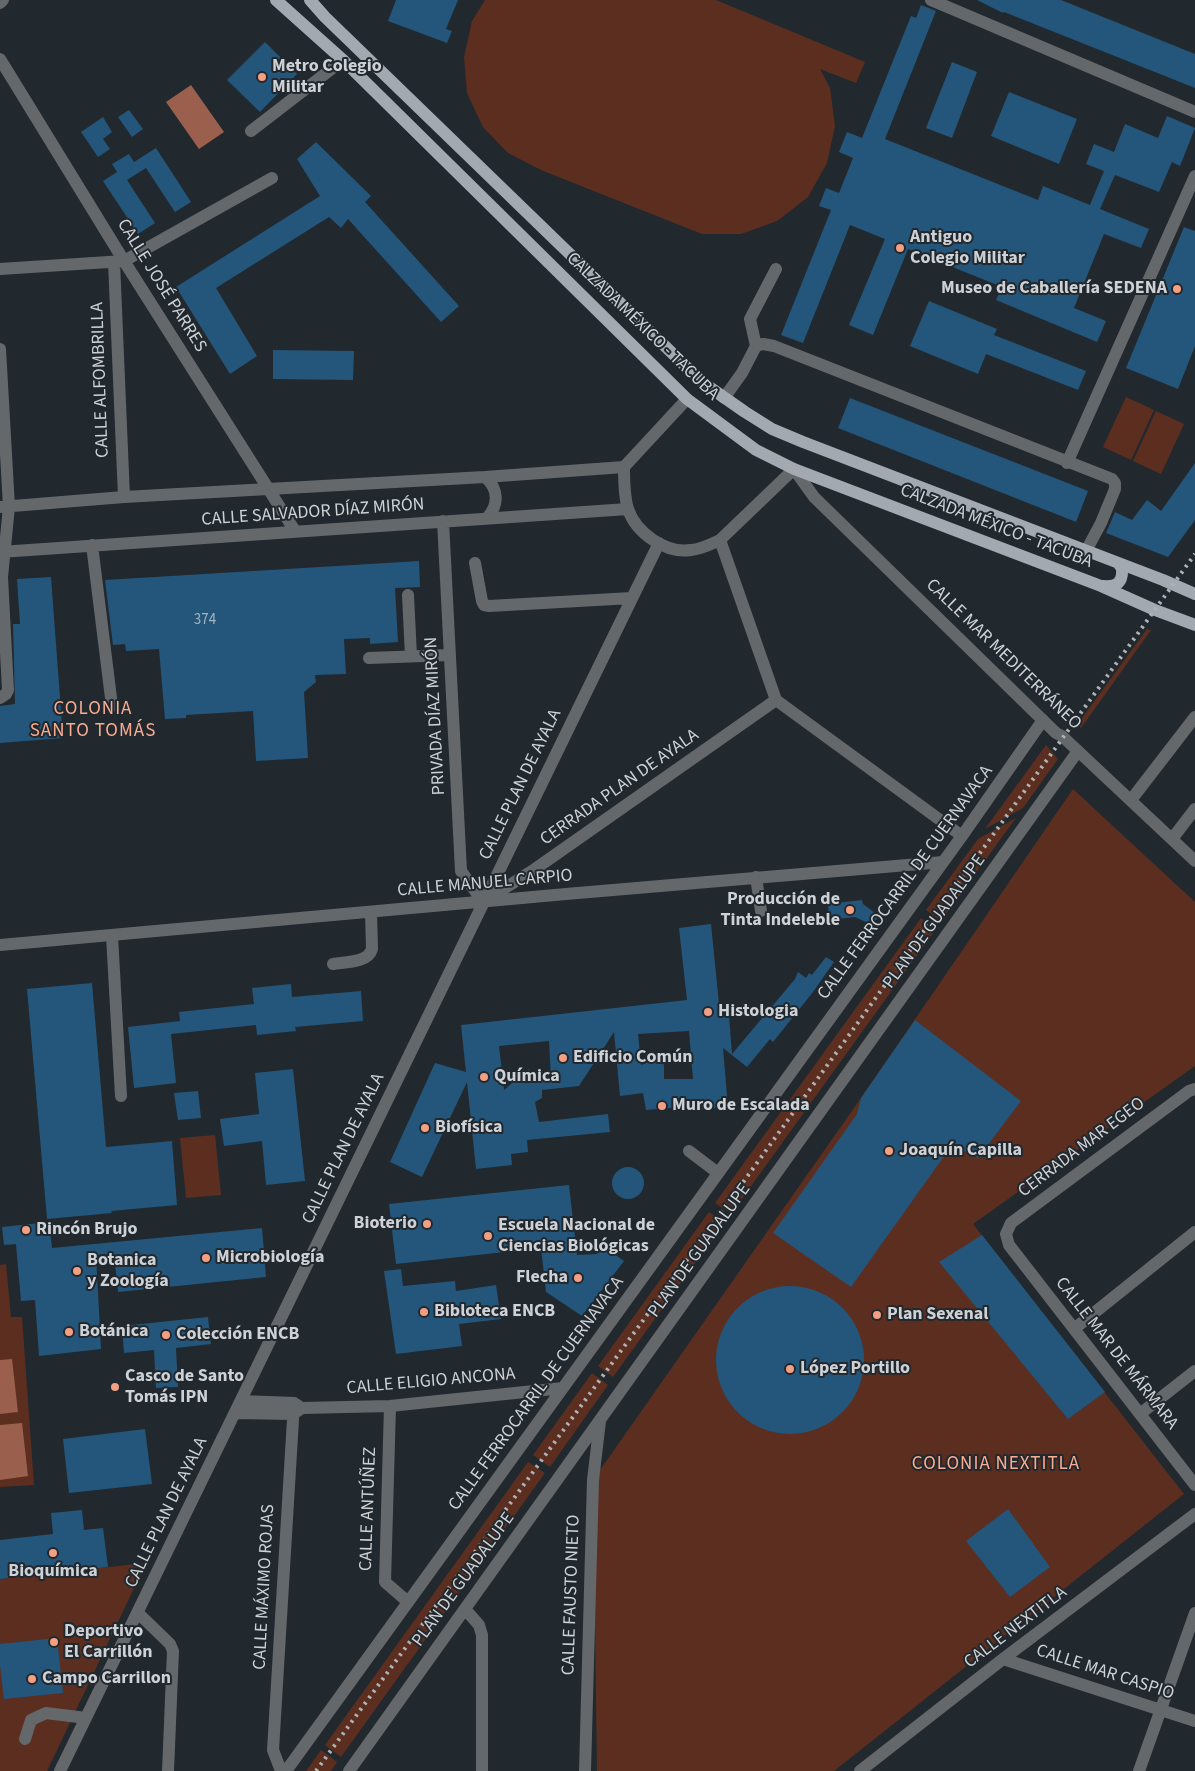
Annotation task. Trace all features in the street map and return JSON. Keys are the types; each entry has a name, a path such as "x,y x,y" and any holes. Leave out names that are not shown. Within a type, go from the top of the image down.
{"main road":[{"name":"CALZADA MÉXICO - TACUBA","path":"276,0 343,60 687,399 756,450 794,469 1101,586 1195,625"},
{"name":"CALZADA MÉXICO - TACUBA","path":"310,0 325,17 702,382 724,398 772,429 803,442 1195,594"},
{"path":"687,399 702,382"},
{"path":"1101,586 1112,587 1121,582 1122,568 1118,563"}],"street":[{"path":"0,3 3,0"},
{"path":"936,1 1195,112"},
{"name":"CALLE JOSÉ PARRES","path":"0,59 119,261 295,531"},
{"path":"251,131 343,60"},
{"path":"1067,462 1195,177"},
{"path":"0,270 119,261 272,178"},
{"name":"CALLE ALFOMBRILLA","path":"119,261 124,498"},
{"path":"724,398 742,373 756,346 750,319 776,268"},
{"path":"756,346 763,344 774,346 1112,479 1115,489 1101,523 1086,551"},
{"path":"0,349 4,507 2,577 8,690 0,698"},
{"path":"687,399 624,467 624,486 628,509 634,522 644,534 673,550 691,551 707,546 720,540 794,469"},
{"name":"CALLE SALVADOR DÍAZ MIRÓN","path":"4,507 624,467"},
{"name":"CALLE MAR MEDITERRÁNEO","path":"794,469 814,497 1056,733 1062,736 1195,861"},
{"path":"485,477 491,482 497,497 493,512 487,518"},
{"name":"CALLE SALVADOR DÍAZ MIRÓN","path":"2,552 628,509"},
{"name":"PRIVADA DÍAZ MIRÓN","path":"444,521 461,871 483,902"},
{"path":"720,540 776,700 962,836"},
{"name":"CALLE PLAN DE AYALA","path":"60,1771 659,543"},
{"path":"92,545 112,706"},
{"path":"475,564 484,605 632,598"},
{"path":"408,595 411,656"},
{"path":"369,658 450,655"},
{"name":"CERRADA PLAN DE AYALA","path":"483,902 535,869 776,700"},
{"path":"1131,800 1195,717"},
{"name":"CALLE FERROCARRIL DE CUERNAVACA","path":"286,1771 1044,720"},
{"name":"PLAN DE GUADALUPE","path":"354,1768 465,1608 1078,751"},
{"path":"1172,839 1195,809"},
{"name":"CALLE MANUEL CARPIO","path":"0,945 943,862"},
{"path":"756,877 761,911"},
{"path":"333,964 364,959 371,954 370,912"},
{"path":"112,936 121,1096"},
{"name":"CERRADA MAR EGEO","path":"1009,1246 1006,1234 1011,1223 1189,1091 1195,1089"},
{"path":"689,1151 718,1173"},
{"path":"1074,1329 1195,1232"},
{"name":"CALLE MAR DE MÁRMARA","path":"1009,1246 1195,1485"},
{"path":"1140,1414 1195,1371"},
{"name":"CALLE ELIGIO ANCONA","path":"238,1407 390,1406 563,1388"},
{"name":"CALLE ANTÚÑEZ","path":"390,1406 385,1582 408,1602"},
{"name":"CALLE MÁXIMO ROJAS","path":"280,1771 272,1750 296,1408"},
{"name":"CALLE FAUSTO NIETO","path":"585,1771 593,1480 600,1420"},
{"name":"CALLE NEXTITLA","path":"860,1771 1003,1659 1195,1514"},
{"path":"465,1608 479,1625 483,1640 482,1771"},
{"path":"138,1612 170,1644 173,1651 168,1771"},
{"path":"1139,1771 1195,1613"},
{"name":"CALLE MAR CASPIO","path":"1003,1659 1195,1721"},
{"path":"25,1739 32,1720 46,1713 86,1718"}],"shaded area":[{"path":"485,0 716,0 865,62 856,83 820,69 830,88 835,126 827,163 808,197 777,221 741,234 702,234 541,170 508,153 483,127 467,93 464,57 472,21"},
{"path":"191,85 224,132 199,149 166,102"},
{"path":"1126,397 1154,410 1131,460 1103,447"},
{"path":"1156,411 1184,424 1161,474 1133,461"},
{"path":"1147,629 1151,630 1081,728 1077,725"},
{"path":"1046,745 1058,759 1023,808 985,829"},
{"name":"Plan Sexenal","path":"1073,789 1195,902 1195,1066 973,1224 1184,1494 834,1771 597,1771 593,1480 861,1098"},
{"path":"1016,818 941,921 926,910 978,839"},
{"path":"921,918 936,929 731,1214 715,1203"},
{"path":"215,1135 221,1195 186,1198 180,1138"},
{"path":"709,1212 724,1223 613,1377 598,1366"},
{"path":"6,1264 11,1317 22,1317 34,1485 0,1487 0,1265"},
{"path":"12,1359 18,1412 0,1414 0,1360"},
{"path":"592,1373 608,1385 550,1467 533,1455"},
{"path":"22,1423 28,1476 0,1480 0,1425"},
{"path":"528,1462 545,1473 341,1757 325,1745"},
{"name":"Deportivo El Carrillón","path":"146,1563 47,1771 0,1771 0,1579"},
{"path":"321,1750 337,1762 331,1771 306,1771"}],"building":[{"path":"396,0 458,0 446,29 452,31 447,43 388,21"},
{"path":"977,0 1061,0 1195,54 1195,88 1003,13"},
{"path":"921,5 936,11 885,139 1038,200 1043,186 1090,205 1104,171 1086,164 1094,144 1114,152 1125,124 1158,138 1167,116 1195,128 1180,166 1172,162 1159,192 1115,175 1100,209 1149,229 1141,248 1104,234 1074,308 1106,321 1097,342 996,300 1002,287 908,249 873,335 849,325 885,239 850,225 803,343 781,335 831,210 819,206 826,188 839,193 853,158 839,152 847,132 862,138 911,16 916,18"},
{"name":"Metro Colegio Militar","path":"265,42 297,74 260,112 227,80"},
{"path":"952,62 977,72 952,138 926,128"},
{"path":"1009,92 1077,119 1059,164 991,136"},
{"path":"129,110 143,129 132,137 118,117"},
{"path":"103,117 112,132 103,139 110,149 98,157 81,132"},
{"path":"316,142 371,196 365,202 459,306 441,322 348,219 341,228 329,217 216,288 257,356 230,374 176,287 320,196 297,159"},
{"path":"156,148 191,202 175,212 146,168 127,180 155,223 138,234 103,181 117,172 112,164 129,154 134,162"},
{"name":"Museo de Caballería SEDENA","path":"1184,227 1195,231 1195,346 1178,389 1126,368"},
{"path":"929,301 997,329 994,335 1086,371 1078,390 986,354 978,374 910,346"},
{"path":"273,350 354,351 353,380 273,379"},
{"path":"850,398 1088,491 1076,522 838,428"},
{"path":"1195,463 1195,520 1168,557 1106,533 1115,512 1132,520 1147,500 1161,511"},
{"path":"419,561 420,587 395,588 398,642 370,644 370,638 344,639 346,674 315,675 316,682 304,692 308,758 256,761 253,711 186,715 186,718 165,719 159,649 126,651 125,644 113,645 105,580"},
{"path":"51,577 63,738 0,743 0,706 15,704 13,624 20,624 17,579"},
{"name":"Producción de Tinta Indeleble","path":"862,900 863,904 879,916 872,925 855,917 829,920 828,904"},
{"path":"711,924 719,1004 728,1003 732,1054 795,979 798,972 806,978 809,973 812,975 826,957 834,962 773,1042 770,1039 747,1067 723,1048 728,1107 696,1110 695,1106 646,1110 643,1093 620,1096 614,1032 579,1086 542,1090 542,1098 535,1102 539,1122 608,1114 610,1132 527,1140 528,1152 511,1154 512,1165 476,1169 467,1082 422,1177 390,1162 435,1063 466,1072 461,1025 687,1000 679,928","holes":["689,1031 693,1079 664,1079 664,1065 656,1059 641,1065 638,1034","549,1041 551,1078 533,1074 528,1069 525,1076 519,1077 504,1090 499,1046"]},
{"path":"92,983 106,1147 172,1141 177,1205 47,1219 27,989"},
{"path":"291,984 292,997 361,991 363,1021 295,1027 296,1031 257,1035 256,1025 171,1034 176,1083 134,1088 128,1027 180,1021 179,1012 254,1004 252,988"},
{"name":"Joaquín Capilla","path":"915,1020 1021,1101 978,1158 952,1145 851,1287 773,1233 857,1114 861,1098"},
{"path":"293,1069 305,1181 266,1185 262,1141 224,1146 220,1119 259,1114 255,1073"},
{"path":"198,1091 201,1118 178,1120 174,1093"},
{"path":"628,1167 634,1168 639,1172 643,1177 643,1189 639,1194 634,1198 628,1199 622,1198 617,1194 613,1189 612,1183 613,1177 617,1172 622,1168"},
{"path":"569,1185 577,1255 597,1254 603,1246 624,1261 582,1316 546,1292 541,1248 396,1264 389,1204"},
{"path":"49,1222 52,1248 262,1228 266,1277 118,1292 114,1254 96,1255 101,1349 39,1356 35,1300 21,1301 16,1244 4,1245 2,1227"},
{"path":"982,1235 1105,1392 1068,1419 939,1262"},
{"name":"Bibloteca ENCB","path":"401,1269 403,1286 455,1281 456,1291 496,1285 501,1319 459,1324 462,1346 396,1354 384,1271"},
{"name":"López Portillo","path":"790,1286 805,1287 818,1291 843,1307 859,1332 863,1345 863,1375 859,1388 843,1413 818,1429 805,1433 790,1434 775,1433 762,1429 737,1413 721,1388 717,1375 716,1360 717,1345 721,1332 737,1307 762,1291 775,1287"},
{"name":"Colección ENCB","path":"208,1317 211,1344 176,1348 178,1387 156,1388 154,1350 124,1353 122,1326"},
{"path":"145,1429 152,1484 69,1493 63,1439"},
{"path":"1008,1509 1050,1567 1010,1597 966,1541"},
{"name":"Bioquímica","path":"82,1510 84,1530 103,1528 108,1567 0,1579 0,1540 53,1534 51,1513"},
{"name":"Campo Carrillon","path":"57,1638 63,1693 4,1699 0,1665 0,1644"}],"railway":[{"path":"316,1771 721,1213 1195,554"}],"place":[{"name":"Metro Colegio Militar","path":"262,77"},
{"name":"Antiguo Colegio Militar","path":"900,248"},
{"name":"Museo de Caballería SEDENA","path":"1177,289"},
{"name":"Producción de Tinta Indeleble","path":"850,910"},
{"name":"Histologia","path":"708,1012"},
{"name":"Edificio Común","path":"563,1058"},
{"name":"Química","path":"484,1077"},
{"name":"Muro de Escalada","path":"662,1106"},
{"name":"Biofísica","path":"425,1128"},
{"name":"Joaquín Capilla","path":"889,1151"},
{"name":"Bioterio","path":"427,1224"},
{"name":"Rincón Brujo","path":"26,1230"},
{"name":"Escuela Nacional de Ciencias Biológicas","path":"488,1236"},
{"name":"Microbiología","path":"206,1258"},
{"name":"Botanica y Zoología","path":"77,1271"},
{"name":"Flecha","path":"578,1278"},
{"name":"Bibloteca ENCB","path":"424,1312"},
{"name":"Plan Sexenal","path":"877,1315"},
{"name":"Botánica","path":"69,1332"},
{"name":"Colección ENCB","path":"166,1335"},
{"name":"López Portillo","path":"790,1369"},
{"name":"Casco de Santo Tomás IPN","path":"115,1387"},
{"name":"Bioquímica","path":"53,1553"},
{"name":"Deportivo El Carrillón","path":"54,1642"},
{"name":"Campo Carrillon","path":"32,1679"}],"district":[{"name":"COLONIA SANTO TOMÁS","path":"93,721"},
{"name":"COLONIA NEXTITLA","path":"996,1465"}]}
